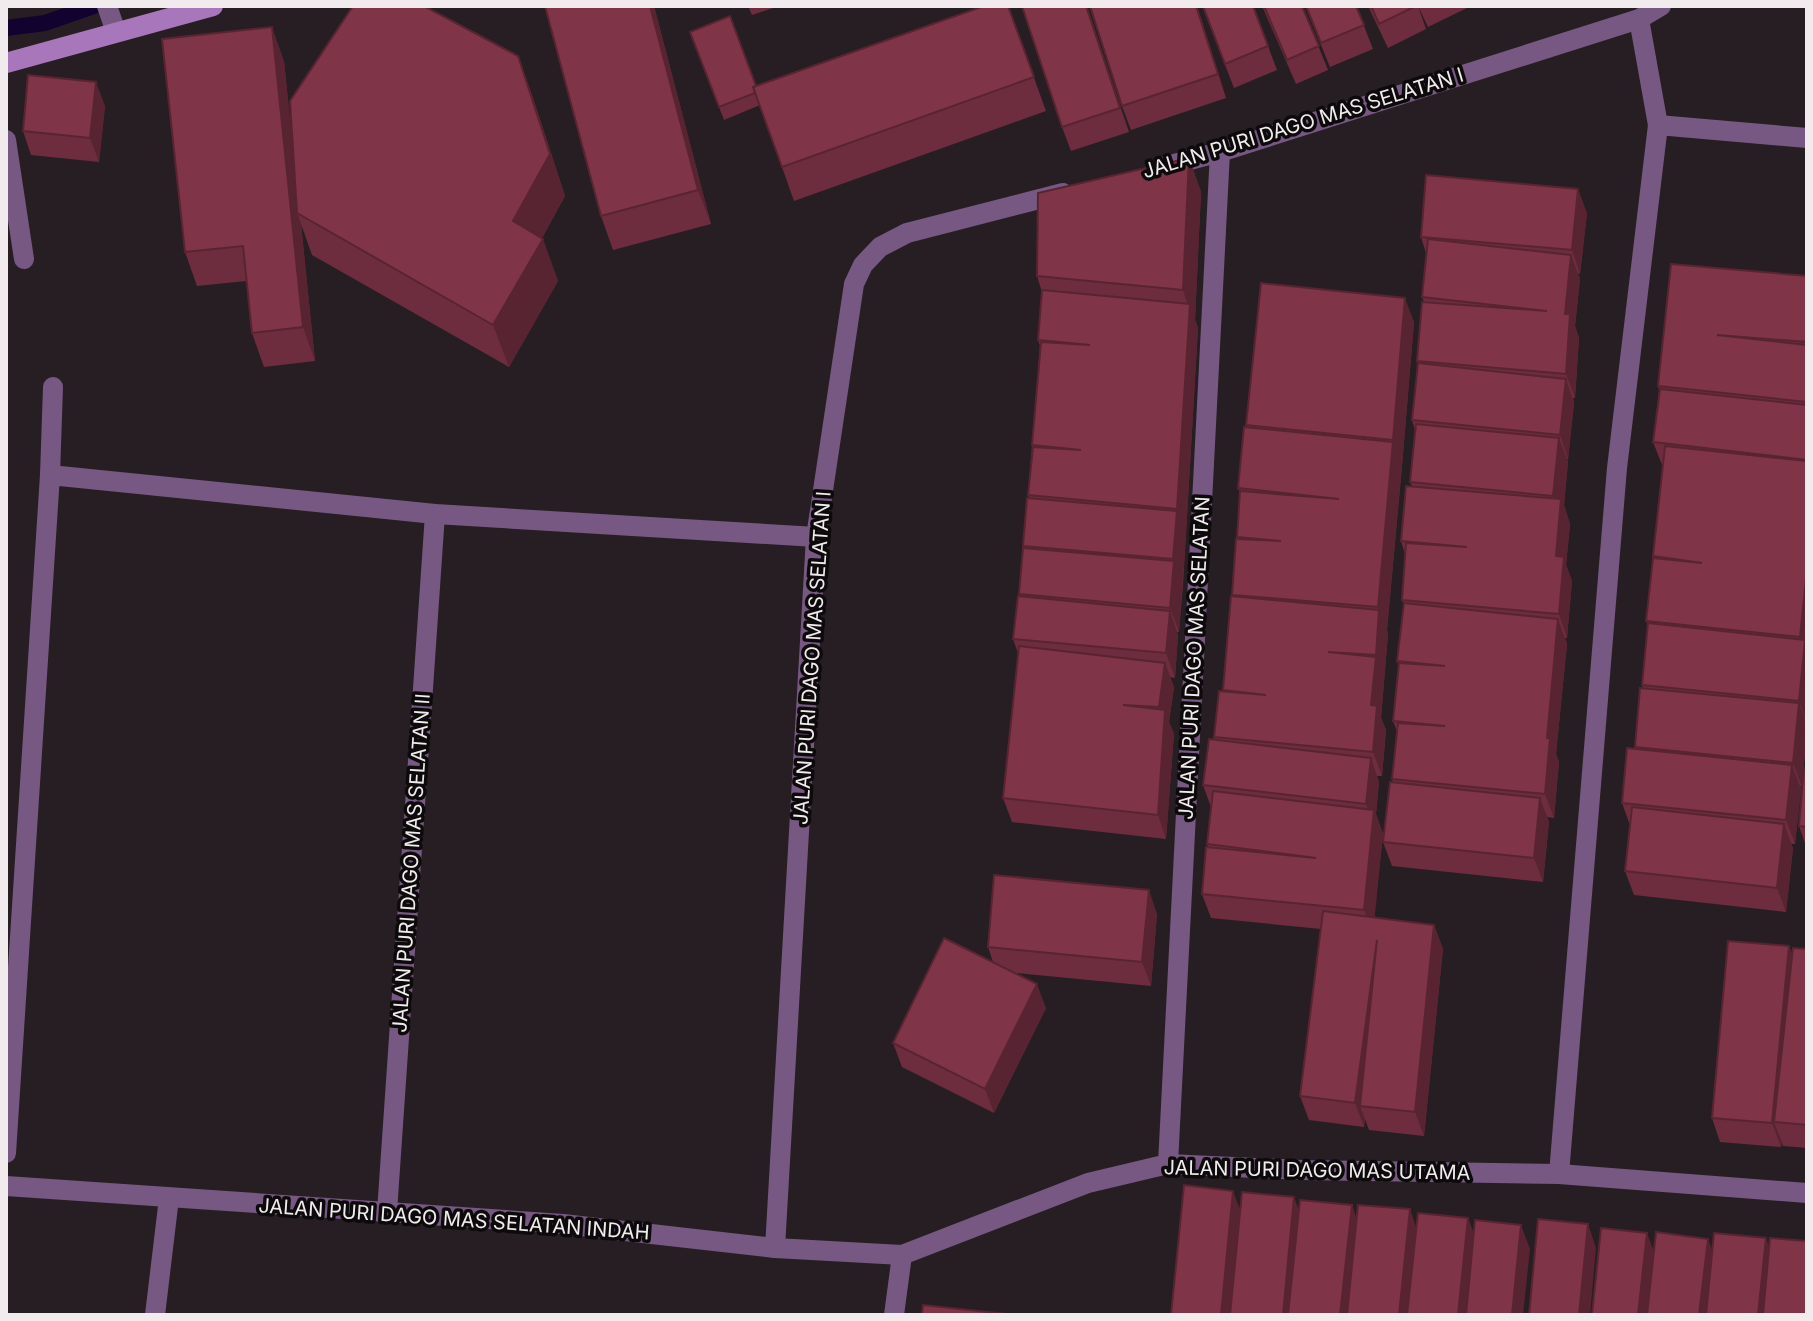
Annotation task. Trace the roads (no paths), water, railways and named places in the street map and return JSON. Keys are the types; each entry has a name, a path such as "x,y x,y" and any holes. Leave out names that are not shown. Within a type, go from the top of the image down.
{"street":[{"path":"6,63 112,19 213,6"},
{"name":"JALAN PURI DAGO MAS SELATAN I","path":"1145,171 1220,152 1639,19 1661,6"},
{"path":"1559,1174 1617,468 1658,125 1639,19"},
{"path":"1658,125 1807,138"},
{"path":"6,140 24,259"},
{"name":"JALAN PURI DAGO MAS SELATAN","path":"1168,1164 1220,152"},
{"name":"JALAN PURI DAGO MAS SELATAN I","path":"775,1248 816,537 854,284 863,265 880,247 907,233 1086,187"},
{"path":"6,1153 53,387"},
{"path":"50,475 435,514 816,537"},
{"name":"JALAN PURI DAGO MAS SELATAN II","path":"387,1212 435,514"},
{"name":"JALAN PURI DAGO MAS UTAMA","path":"902,1255 1088,1183 1168,1164 1302,1170 1559,1174 1807,1193"},
{"name":"JALAN PURI DAGO MAS SELATAN INDAH","path":"6,1186 563,1224 775,1248 902,1255"},
{"path":"155,1315 169,1198"},
{"path":"894,1315 902,1255"}],"waterway":[{"path":"6,28 45,23 94,6"}]}
